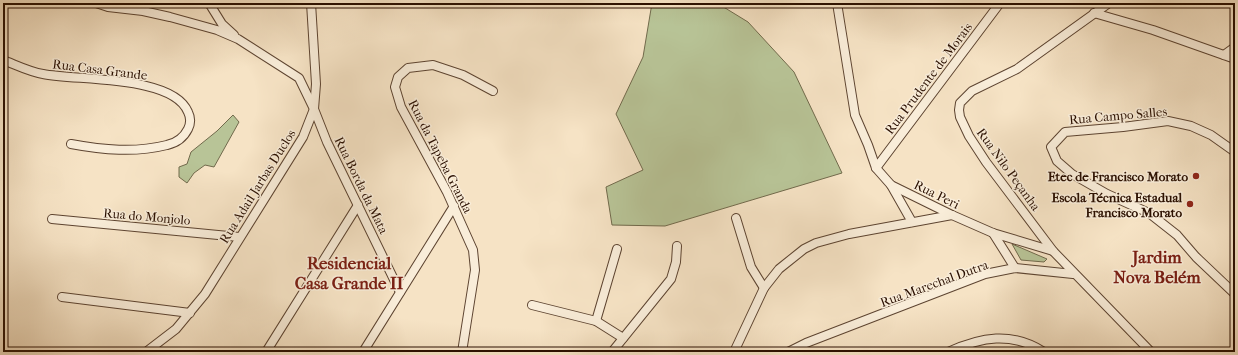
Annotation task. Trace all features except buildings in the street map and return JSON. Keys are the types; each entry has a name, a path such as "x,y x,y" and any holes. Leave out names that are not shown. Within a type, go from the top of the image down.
{"street":[{"path":"96,3 108,7 143,11 170,17 217,30 238,39"},
{"path":"209,3 222,24 238,39"},
{"name":"Rua Adail Jarbas Duclos","path":"146,352 176,329 205,294 239,237 294,155 304,137 314,109 316,84 311,3"},
{"name":"Rua Peri","path":"837,3 855,115 876,168 891,185 952,215 994,233 1053,251"},
{"name":"Rua Prudente de Morais","path":"876,168 1000,3"},
{"name":"Rua Nilo Peçanha","path":"1074,274 1053,251 986,162 969,136 960,117 960,103 972,91 1017,69 1109,3"},
{"path":"1094,13 1153,30 1235,59"},
{"name":"Rua Borda da Mata","path":"238,39 299,78 314,109 327,142 400,292"},
{"path":"1224,55 1235,47"},
{"name":"Rua Casa Grande","path":"3,60 43,74 113,81 150,87 168,92 186,107 190,116 190,123 185,134 179,139 170,144 149,149 97,149 70,144"},
{"name":"Rua da Tapeba Granda","path":"461,351 475,263 469,239 454,206 401,107 395,86 398,77 408,68 434,65 463,75 493,91"},
{"name":"Rua Campo Salles","path":"1235,152 1211,135 1191,126 1168,121 1065,132 1051,148 1057,162 1072,174 1107,194 1149,213 1168,228 1235,294"},
{"path":"891,185 912,222"},
{"path":"266,352 358,205"},
{"path":"363,352 454,206"},
{"path":"738,350 764,288 790,258 816,243 912,222 952,215"},
{"path":"736,218 751,267 764,288"},
{"name":"Rua do Monjolo","path":"52,219 239,237"},
{"path":"994,233 1015,268"},
{"path":"612,352 671,279 676,262 677,246"},
{"path":"596,321 617,249"},
{"name":"Rua Marechal Dutra","path":"788,352 806,343 985,274 1015,268 1074,274"},
{"path":"1074,274 1151,352"},
{"path":"62,297 190,313"},
{"path":"532,305 596,321 623,338"},
{"path":"948,352 972,341 988,338 1005,338 1024,343 1044,352"},
{"path":"798,352 806,343"}],"green space":[{"path":"652,3 717,3 748,22 794,72 842,173 665,226 612,225 606,187 643,170 616,114 643,57"},
{"path":"233,115 239,122 214,167 205,165 194,173 187,183 179,177 179,167 187,164 191,152 217,131"},
{"path":"1012,244 1047,259 1044,262 1021,260"}],"place":[{"name":"Etec de Francisco Morato","path":"1196,176"},
{"name":"Escola Técnica Estadual Francisco Morato","path":"1190,204"}],"district":[{"name":"Jardim Nova Belém","path":"1157,267"},
{"name":"Residencial Casa Grande II","path":"349,273"}]}
